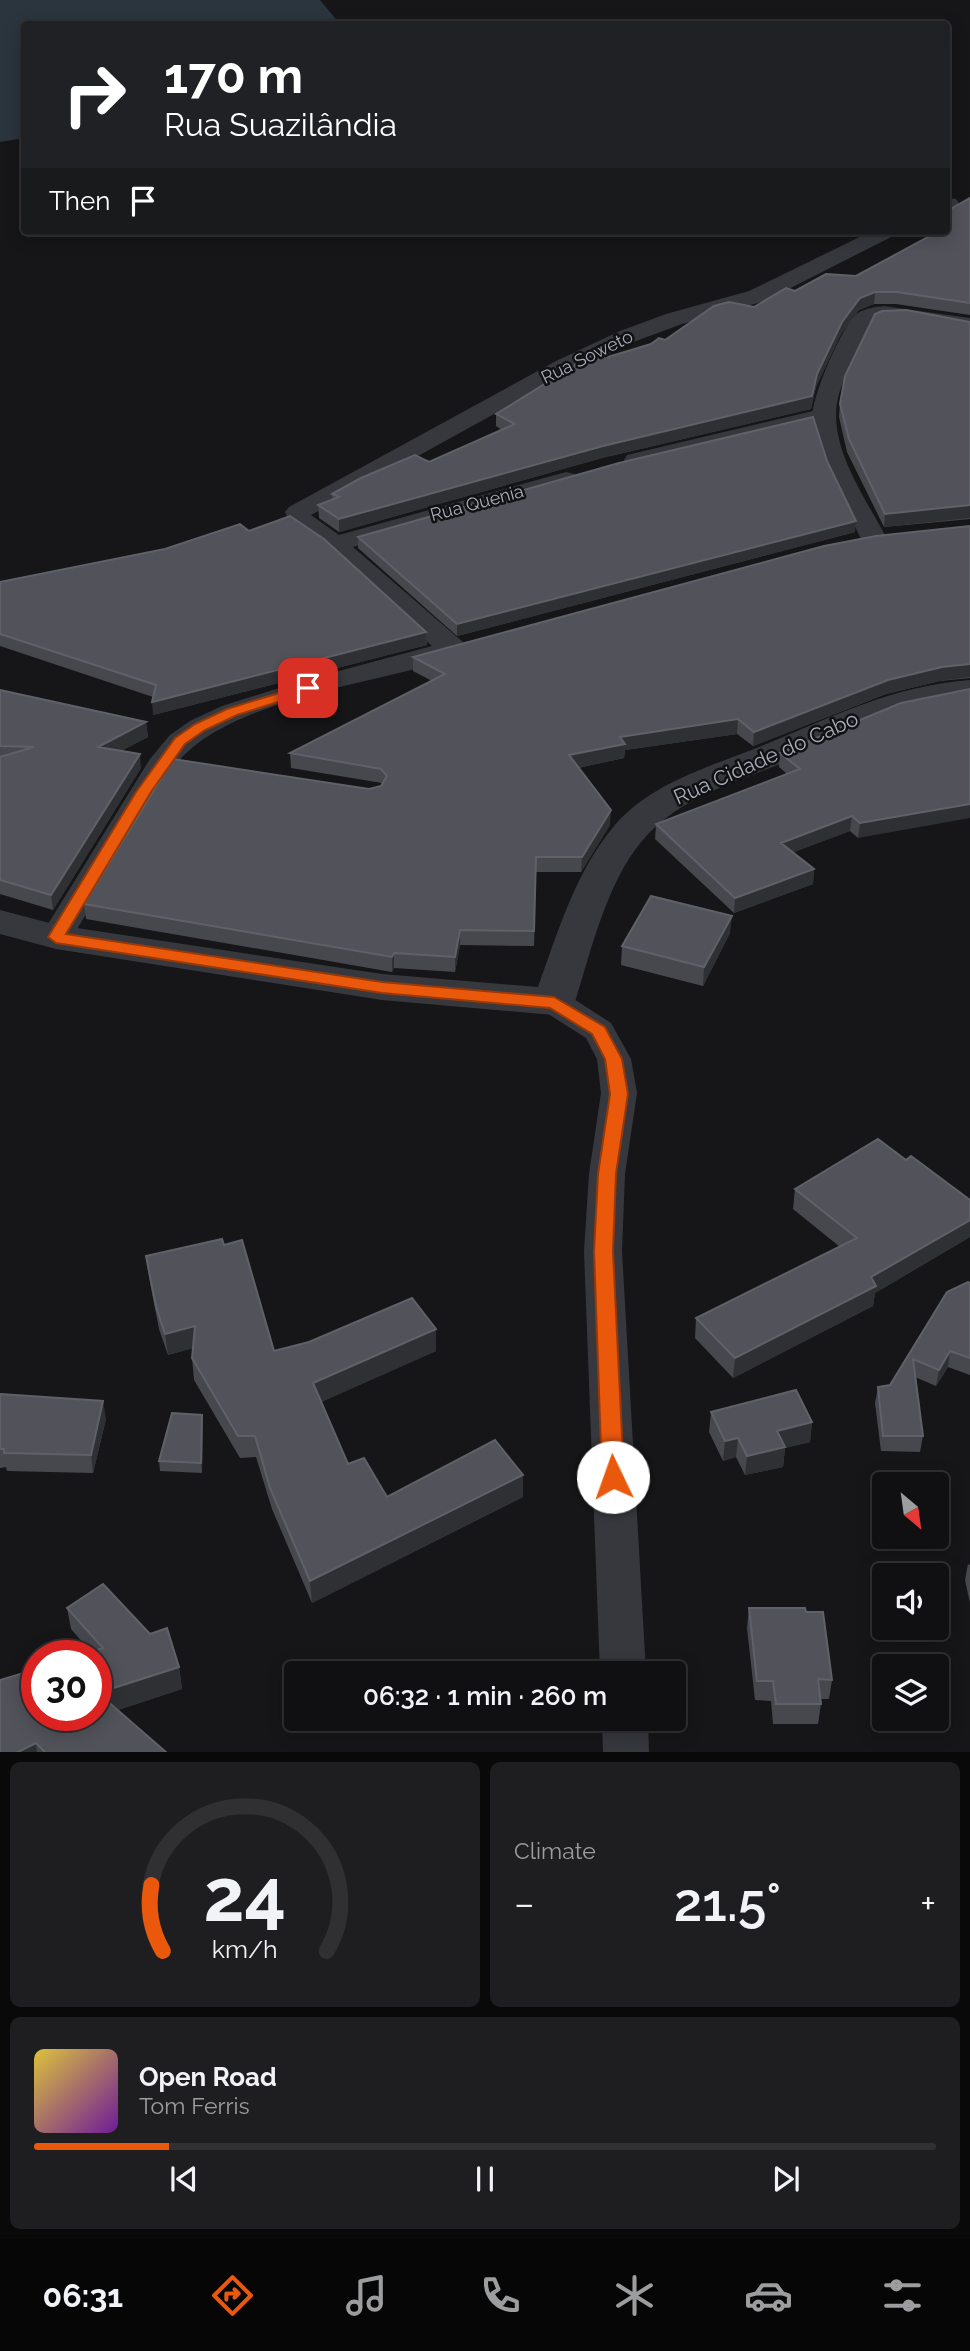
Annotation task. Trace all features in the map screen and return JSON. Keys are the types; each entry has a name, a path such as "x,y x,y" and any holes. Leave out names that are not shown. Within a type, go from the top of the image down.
{"street":[{"name":"Rua Soweto","path":"335,544 299,519 298,512 564,366 628,336 674,319 757,296 879,235"},
{"path":"876,540 827,441 824,416 826,399 837,373 860,324 866,317 891,314 970,325"},
{"path":"612,466 824,416"},
{"name":"Rua Quenia","path":"335,544 586,473"},
{"path":"56,937 178,761 180,741 200,727 232,712 308,688 465,646 335,544"},
{"name":"Rua Cidade do Cabo","path":"554,1002 584,916 604,873 628,832 654,809 695,787 892,704 944,692 970,690"},
{"path":"0,922 56,937 382,987 554,1002 599,1031 614,1059 619,1094 607,1174 603,1251 621,1661"},
{"path":"625,1731 626,1752"}],"shaded area":[{"path":"0,0 320,0 338,21 21,21 21,138 0,142"}],"building":[{"path":"970,198 970,303 897,292 875,292 860,298 842,322 817,374 812,396 603,446 339,519 318,505 339,497 332,494 361,478 415,455 429,462 515,424 496,414 598,351 608,357 651,344 659,338 665,340 714,306 729,302 754,307 786,288 795,291 826,274 856,276 932,235 950,235 950,209"},
{"path":"906,310 970,322 970,505 885,514 849,439 840,404 845,376 875,314"},
{"path":"813,417 827,461 856,521 457,624 358,537 619,463"},
{"path":"290,516 324,539 426,632 152,702 156,685 0,634 0,582 165,549 240,524 249,531"},
{"path":"970,526 970,664 942,667 888,680 754,732 738,719 620,737 625,744 569,755 611,810 582,857 536,857 534,931 460,930 455,957 394,953 392,957 84,904 173,759 369,789 381,786 387,776 381,769 290,753 445,674 413,657 824,546 876,536"},
{"path":"970,689 970,804 860,823 852,816 781,843 814,869 735,898 656,824 800,769 780,753 901,703"},
{"path":"0,690 146,722 98,747 140,754 51,895 0,880 0,757 34,747 0,746"},
{"path":"651,896 732,916 704,967 622,946"},
{"path":"878,1139 906,1160 911,1156 970,1200 970,1220 871,1277 876,1286 735,1358 696,1318 857,1238 795,1189"},
{"path":"222,1239 224,1245 242,1240 274,1351 309,1342 412,1298 436,1329 313,1383 348,1464 364,1458 387,1497 495,1440 523,1475 310,1581 270,1488 255,1436 238,1436 192,1358 195,1326 165,1334 156,1307 146,1256"},
{"path":"968,1282 970,1358 950,1351 939,1370 913,1359 923,1436 883,1436 878,1387 890,1385 947,1292"},
{"path":"796,1390 812,1422 777,1431 785,1447 747,1456 738,1438 725,1441 711,1412"},
{"path":"0,1394 103,1401 91,1455 4,1453 4,1449 0,1449"},
{"path":"172,1413 202,1415 201,1463 159,1461"},
{"path":"103,1584 150,1634 167,1628 179,1667 112,1689 112,1640 96,1640 67,1608"},
{"path":"749,1608 805,1608 806,1612 823,1612 832,1680 818,1679 821,1704 776,1704 773,1681 757,1681"},
{"path":"21,1674 21,1731 112,1731 112,1705 166,1752 45,1752 36,1743 18,1752 0,1752 0,1680"}],"route":[{"path":"308,688 232,712 200,727 180,741 144,792 56,937 382,987 554,1002 599,1031 614,1059 619,1094 607,1174 603,1251 613,1477"}]}
